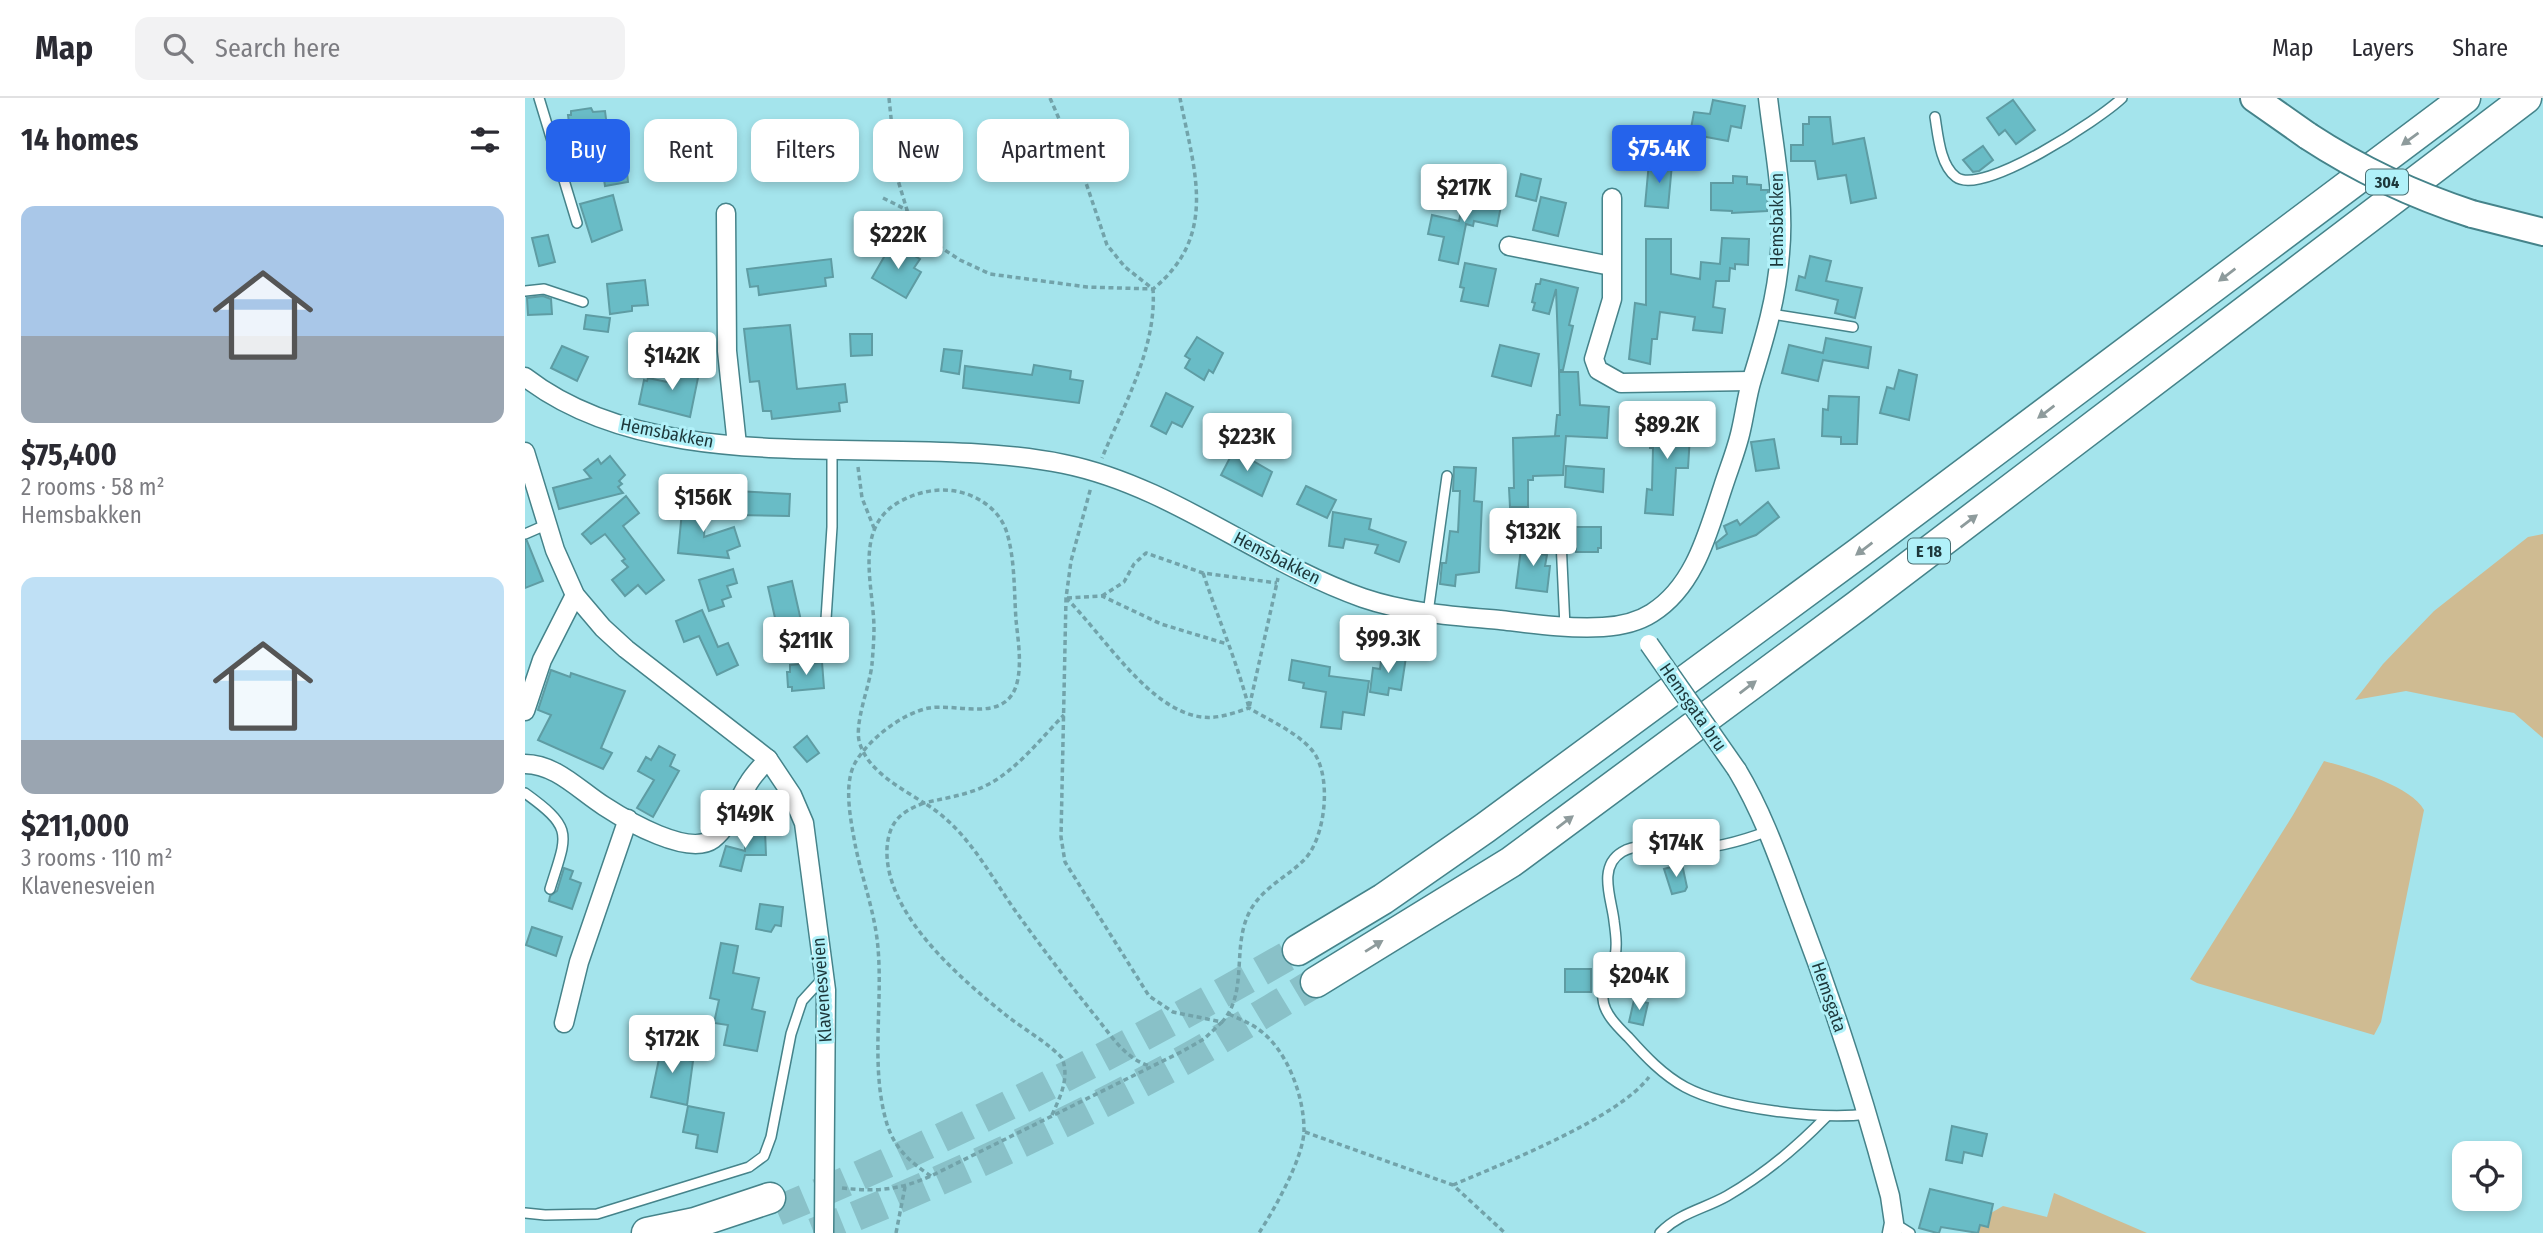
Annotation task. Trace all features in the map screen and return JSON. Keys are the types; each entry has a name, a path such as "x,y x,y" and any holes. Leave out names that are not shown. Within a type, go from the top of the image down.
{"highway":[{"name":"E 18","path":"1298,950 1383,899 1485,828 1828,576 2465,98"},
{"name":"E 18","path":"1316,982 1511,862 1879,589 2526,98"},
{"path":"647,1233 773,1204 722,1233"}],"main road":[{"name":"304","path":"2254,98 2362,170 2399,188 2472,214 2543,232"}],"street":[{"name":"Hemsbakken","path":"525,377 566,403 608,420 688,441 1037,459 1070,465 1142,490 1284,563 1364,599 1428,613 1565,627 1606,627 1636,621 1655,611 1671,597 1696,562 1740,435 1751,381 1772,314 1780,253 1781,219 1780,178 1768,98"},
{"path":"1612,198 1612,299 1594,359 1598,370 1621,383 1751,381"},
{"name":"Hemsbakken","path":"726,213 727,351 737,444"},
{"path":"1509,246 1611,266"},
{"name":"Klavenesveien","path":"525,452 555,550 575,595 603,628 627,649 768,759 792,795 804,823 824,977 824,1233"},
{"path":"526,705 542,660 575,595"},
{"name":"Hemsgata bru","path":"1636,621 1649,644 1737,770"},
{"path":"525,764 539,765 554,771 603,806 672,840 685,844 703,844 720,832 748,782 768,759"},
{"name":"Hemsgata","path":"1737,770 1768,831 1829,993 1868,1114 1890,1196 1893,1228"},
{"path":"564,1023 579,962 628,819"}],"lane":[{"path":"539,98 577,223"},
{"path":"1935,117 1946,166 1954,176 1963,181 1973,181 2021,162 2070,137 2105,114 2122,98"},
{"path":"525,291 544,289 583,302"},
{"path":"1772,314 1853,327"},
{"path":"826,619 832,527 832,448"},
{"path":"1428,613 1447,476"},
{"path":"1560,519 1565,627"},
{"path":"525,534 548,524"},
{"path":"525,793 553,813 561,826 563,848 550,889"},
{"path":"1768,831 1715,846 1686,849 1637,847 1622,852 1609,869 1617,942 1602,998 1606,1010 1657,1067 1683,1086 1700,1094 1826,1117 1868,1114"},
{"path":"525,1213 597,1213 749,1167 764,1156 802,1001 824,977"},
{"path":"1660,1233 1687,1212 1724,1198 1759,1177 1797,1146 1826,1117"},
{"path":"1893,1228 1910,1233"}],"path":[{"path":"888,98 897,177 907,210 934,243 960,260 990,274 1087,287 1153,289 1171,275 1184,254 1199,207 1180,98"},
{"path":"1050,98 1083,174 1107,244 1125,267 1153,289 1155,314 1150,336 1099,467"},
{"path":"883,198 907,210"},
{"path":"857,449 862,498 874,528"},
{"path":"1093,482 1077,535 1066,598 1061,837 1065,862 1149,996 1173,1012 1222,1022"},
{"path":"931,1176 901,1153 887,1123 879,1063 879,952 870,902 861,874 850,807 851,776 855,763 863,752 891,725 912,712 932,707 985,709 1000,706 1010,697 1016,685 1018,671 1010,544 1005,527 994,511 981,500 964,493 925,491 891,506 874,528 868,549 874,627 872,668 858,741 863,752 886,778 949,820 968,841 1047,955 1130,1057 1150,1066"},
{"path":"1102,596 1124,582 1134,564 1146,553 1203,572 1277,583"},
{"path":"1249,708 1277,583 1284,563"},
{"path":"825,1186 884,1190 905,1187 931,1176 1204,1039 1229,1014 1235,1002 1239,949 1249,912 1259,897 1305,859 1317,843 1324,798 1319,763 1311,750 1249,708 1238,667 1227,644 1203,572"},
{"path":"1066,598 1102,596 1161,624 1227,644"},
{"path":"1066,598 1159,698 1181,711 1202,717 1223,716 1249,708"},
{"path":"1052,1115 1065,1081 1062,1058 978,992 930,944 906,914 892,886 887,861 888,838 894,820 905,810 988,785 1011,768 1064,715"},
{"path":"1229,1014 1259,1030 1276,1046 1297,1091 1305,1132 1279,1203 1259,1233"},
{"path":"1453,1185 1604,1114 1640,1090 1657,1067"},
{"path":"1305,1132 1453,1185 1505,1233"},
{"path":"896,1233 905,1187"}],"shaded area":[{"path":"2543,534 2543,738 2514,713 2406,691 2355,700 2383,664 2434,611 2528,537"},
{"path":"2324,761 2364,773 2394,786 2417,801 2424,810 2381,1022 2374,1035 2190,979"},
{"path":"2054,1193 2147,1233 1978,1233 1980,1225 1988,1227 1991,1213 2003,1206 2047,1217"}],"building":[{"path":"1713,100 1745,106 1741,128 1731,126 1728,141 1690,134 1694,112 1710,114"},
{"path":"2013,100 2035,130 2016,144 2005,130 1999,135 1987,118"},
{"path":"591,108 593,112 605,111 606,119 569,119 571,111"},
{"path":"1809,117 1830,117 1833,144 1864,138 1876,198 1851,203 1846,175 1818,179 1815,161 1791,161 1791,145 1803,145 1803,124 1809,124"},
{"path":"1983,146 1993,160 1979,171 1973,172 1963,160"},
{"path":"1649,162 1672,164 1668,208 1645,206"},
{"path":"1521,174 1541,179 1536,201 1516,196"},
{"path":"1733,176 1747,177 1747,184 1761,185 1761,190 1768,190 1767,211 1732,213 1711,210 1711,183 1733,183"},
{"path":"604,182 628,182 605,186"},
{"path":"1465,193 1502,201 1497,226 1474,221 1473,226 1466,224 1458,264 1439,260 1444,237 1428,234 1432,215 1459,221"},
{"path":"613,195 622,230 592,242 580,204"},
{"path":"1541,197 1566,203 1558,236 1533,230"},
{"path":"548,235 555,262 539,266 532,238"},
{"path":"1722,238 1749,239 1748,265 1735,264 1735,269 1730,268 1729,281 1716,281 1713,307 1725,309 1722,333 1693,330 1695,317 1660,312 1657,339 1652,339 1650,364 1629,359 1635,303 1646,305 1646,239 1671,239 1671,274 1700,279 1701,262 1720,264"},
{"path":"892,243 920,259 914,268 921,272 906,298 872,278"},
{"path":"1810,256 1831,261 1826,281 1862,288 1855,318 1835,313 1838,300 1796,290 1799,276 1805,278"},
{"path":"831,259 833,277 825,278 826,286 759,295 758,286 750,287 747,269"},
{"path":"1465,263 1496,269 1488,306 1461,301 1464,288 1460,287"},
{"path":"1541,279 1578,288 1569,325 1573,326 1563,370 1559,370 1556,289 1549,314 1533,310 1536,284 1540,284"},
{"path":"645,280 648,305 632,306 632,311 610,314 607,284"},
{"path":"543,296 551,299 552,314 528,315 527,298"},
{"path":"586,315 610,318 608,332 584,329"},
{"path":"790,325 797,389 845,384 847,402 839,403 840,411 772,419 771,411 763,411 759,381 750,382 744,329"},
{"path":"850,334 872,334 872,355 851,356"},
{"path":"1197,337 1223,353 1213,373 1209,370 1204,380 1185,368 1190,359 1185,356"},
{"path":"1826,338 1871,347 1868,368 1823,360 1818,381 1782,373 1789,345 1823,353"},
{"path":"1500,345 1539,354 1531,386 1492,376"},
{"path":"562,346 588,357 577,381 551,368"},
{"path":"944,349 962,351 959,374 941,371"},
{"path":"676,365 700,368 690,417 639,404 644,380 647,381 648,378 672,383"},
{"path":"1034,365 1071,371 1070,379 1083,381 1079,403 963,388 965,366 1032,375"},
{"path":"1899,370 1917,375 1909,420 1880,413 1887,387 1894,389"},
{"path":"1559,372 1578,372 1580,405 1609,407 1607,438 1566,436 1563,475 1533,476 1533,480 1528,480 1528,507 1510,507 1509,488 1514,488 1513,438 1560,436 1555,436 1557,415 1560,415"},
{"path":"1166,393 1193,407 1182,427 1172,422 1166,434 1151,426"},
{"path":"1829,396 1859,397 1857,444 1841,444 1841,437 1822,436 1823,409 1828,410"},
{"path":"1655,413 1686,415 1685,435 1690,436 1688,468 1676,468 1673,515 1645,513 1647,489 1652,490 1653,448 1650,448 1652,419 1655,419"},
{"path":"1216,422 1230,426 1227,445 1209,438"},
{"path":"1774,439 1779,468 1756,471 1751,442"},
{"path":"1234,450 1272,472 1262,496 1221,475"},
{"path":"610,456 625,475 619,481 622,484 618,487 623,493 559,509 553,488 591,478 584,470 598,459 601,464"},
{"path":"1566,466 1604,469 1603,492 1565,487"},
{"path":"1454,467 1476,468 1474,501 1482,502 1479,572 1456,575 1455,586 1440,584 1450,531 1458,532 1460,491 1453,491"},
{"path":"1306,486 1336,500 1327,518 1297,504"},
{"path":"736,491 790,494 789,516 735,515"},
{"path":"626,496 639,513 623,526 664,580 646,594 638,585 625,596 612,580 628,567 622,561 625,559 605,534 591,544 582,534"},
{"path":"683,501 706,503 704,537 734,527 740,546 727,551 729,558 678,553"},
{"path":"1768,502 1779,517 1756,535 1717,549 1716,543 1727,534 1724,526 1737,520 1740,525"},
{"path":"1333,512 1371,519 1369,529 1406,542 1399,562 1375,553 1378,545 1345,539 1343,548 1329,546"},
{"path":"1576,527 1601,527 1601,548 1598,548 1598,552 1576,552"},
{"path":"525,541 543,581 525,588"},
{"path":"1522,541 1542,544 1541,554 1547,555 1545,566 1550,566 1547,592 1516,588"},
{"path":"733,569 737,583 727,586 731,597 722,600 724,606 709,611 699,580"},
{"path":"792,581 802,625 778,631 768,587"},
{"path":"702,610 718,647 728,643 738,665 717,675 699,636 684,642 676,621"},
{"path":"813,624 833,625 832,652 812,651"},
{"path":"1382,654 1406,657 1401,690 1389,688 1388,695 1370,692 1373,668 1380,669"},
{"path":"1292,660 1330,667 1329,676 1369,681 1364,715 1343,712 1341,729 1321,727 1326,692 1303,688 1304,683 1289,680"},
{"path":"822,662 824,688 792,691 792,687 788,687 787,672 790,672 790,665"},
{"path":"551,670 570,677 571,673 625,691 601,748 612,753 603,769 538,740 551,715 538,710"},
{"path":"807,736 819,753 807,762 794,747"},
{"path":"659,746 675,755 670,766 679,771 653,817 637,808 654,780 638,771 646,757 651,760"},
{"path":"765,830 766,855 745,855 741,871 720,866 726,846 745,851 745,831"},
{"path":"1682,864 1687,887 1685,891 1672,894 1664,869"},
{"path":"564,868 573,871 570,879 581,883 572,909 549,901 550,896 557,891"},
{"path":"760,904 783,907 781,926 775,925 771,932 756,929"},
{"path":"532,927 562,937 556,956 526,945"},
{"path":"721,943 738,946 733,973 759,978 752,1009 765,1012 757,1051 724,1045 728,1025 714,1023 719,1000 710,998"},
{"path":"1565,969 1591,969 1591,992 1565,992"},
{"path":"1634,1000 1648,1003 1643,1025 1629,1022"},
{"path":"663,1040 682,1044 679,1058 693,1061 687,1105 651,1097"},
{"path":"688,1106 724,1113 717,1152 696,1148 698,1135 683,1132"},
{"path":"1952,1126 1987,1134 1982,1156 1964,1152 1962,1163 1946,1160"},
{"path":"1930,1189 1993,1204 1988,1227 1980,1225 1978,1233 1941,1227 1937,1233 1919,1228"}],"tunnel":[{"path":"777,1211 911,1152 1042,1089 1298,950"},
{"path":"814,1233 908,1194 1048,1130 1201,1051 1316,982"}]}
